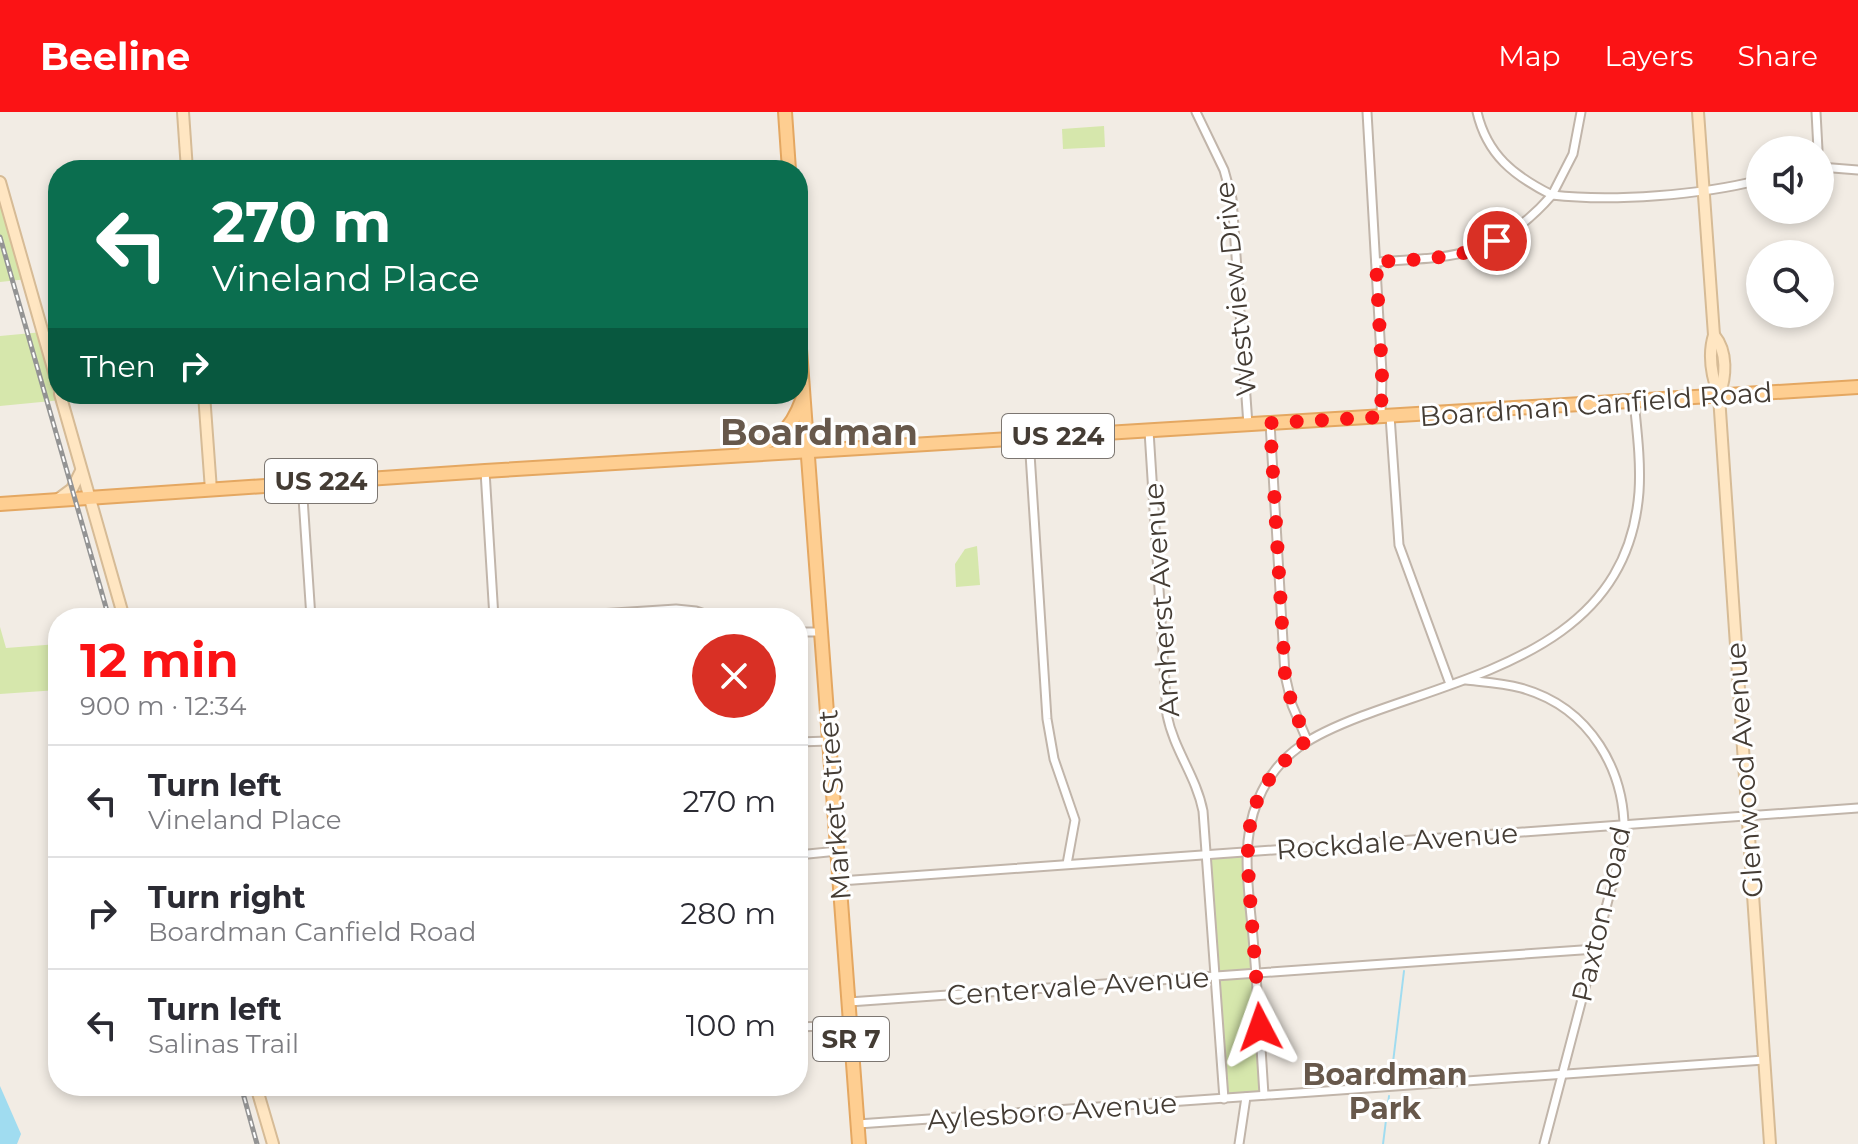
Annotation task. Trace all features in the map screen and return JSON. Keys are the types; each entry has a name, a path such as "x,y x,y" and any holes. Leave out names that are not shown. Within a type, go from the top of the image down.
{"main road":[{"path":"785,112 788,160"},
{"name":"Boardman Canfield Road","path":"806,451 1858,387"},
{"path":"723,457 779,437 791,424 800,404"},
{"name":"Market Street","path":"803,404 859,1144"},
{"name":"US 224","path":"0,504 806,451"}],"street":[{"path":"183,112 186,160"},
{"name":"Westview Drive","path":"1196,112 1224,170 1232,199 1248,425"},
{"path":"1367,112 1382,373 1399,545 1450,684"},
{"path":"1477,112 1489,145 1505,166 1525,182 1552,195 1588,198 1722,190 1746,184"},
{"path":"1376,262 1446,257 1482,248 1520,226 1552,195 1573,154 1581,112"},
{"name":"Glenwood Avenue","path":"1698,112 1714,335 1711,345 1713,381 1719,396 1770,1144"},
{"path":"1816,112 1817,136"},
{"path":"1834,168 1858,170"},
{"path":"0,182 48,351"},
{"path":"1634,401 1639,472 1636,511 1626,547 1609,581 1585,612 1557,636 1532,651 1466,680 1307,740 1279,765 1263,790 1251,819 1247,851 1264,1095 1764,1060"},
{"path":"63,404 121,608"},
{"path":"205,404 211,490"},
{"path":"1270,423 1285,675 1292,705 1307,740"},
{"name":"Amherst Avenue","path":"1149,431 1167,715 1175,746 1200,797 1207,854 1224,1099"},
{"path":"1029,438 1048,728 1054,759 1075,820 1067,864"},
{"path":"57,500 72,489 82,469"},
{"path":"485,471 493,608"},
{"path":"302,483 310,608"},
{"path":"808,632 822,632"},
{"name":"Paxton Road","path":"1466,680 1532,691 1574,715 1602,747 1622,797 1624,839 1544,1144"},
{"path":"808,742 829,741"},
{"name":"Rockdale Avenue","path":"840,881 1858,808"},
{"path":"808,854 838,851"},
{"name":"Centervale Avenue","path":"849,1002 1596,949"},
{"path":"808,1027 850,1025"},
{"name":"Aylesboro Avenue","path":"858,1124 1264,1095"},
{"path":"259,1096 273,1144"},
{"path":"1239,1144 1246,1097"}],"green space":[{"path":"1104,126 1105,147 1063,149 1062,129"},
{"path":"0,182 28,279 0,282"},
{"path":"43,332 48,350 48,401 0,406 0,336"},
{"path":"977,546 980,585 956,587 955,564 965,549"},
{"path":"0,627 6,648 48,645 48,691 0,694"},
{"path":"1247,851 1264,1095 1224,1099 1207,854"}],"water":[{"path":"0,1086 21,1134 17,1144 0,1144"}],"waterway":[{"path":"1391,1079 1404,971"},
{"path":"1383,1144 1389,1096"}],"railway":[{"path":"0,237 106,608"},
{"path":"244,1096 257,1144"}],"district":[{"name":"Boardman","path":"819,432"},
{"name":"Boardman Park","path":"1385,1092"}],"route":[{"path":"1260,1027 1247,837 1256,803 1270,777 1307,740 1292,705 1285,675 1270,423 1381,417 1382,373 1376,262 1465,254 1497,241"}]}
